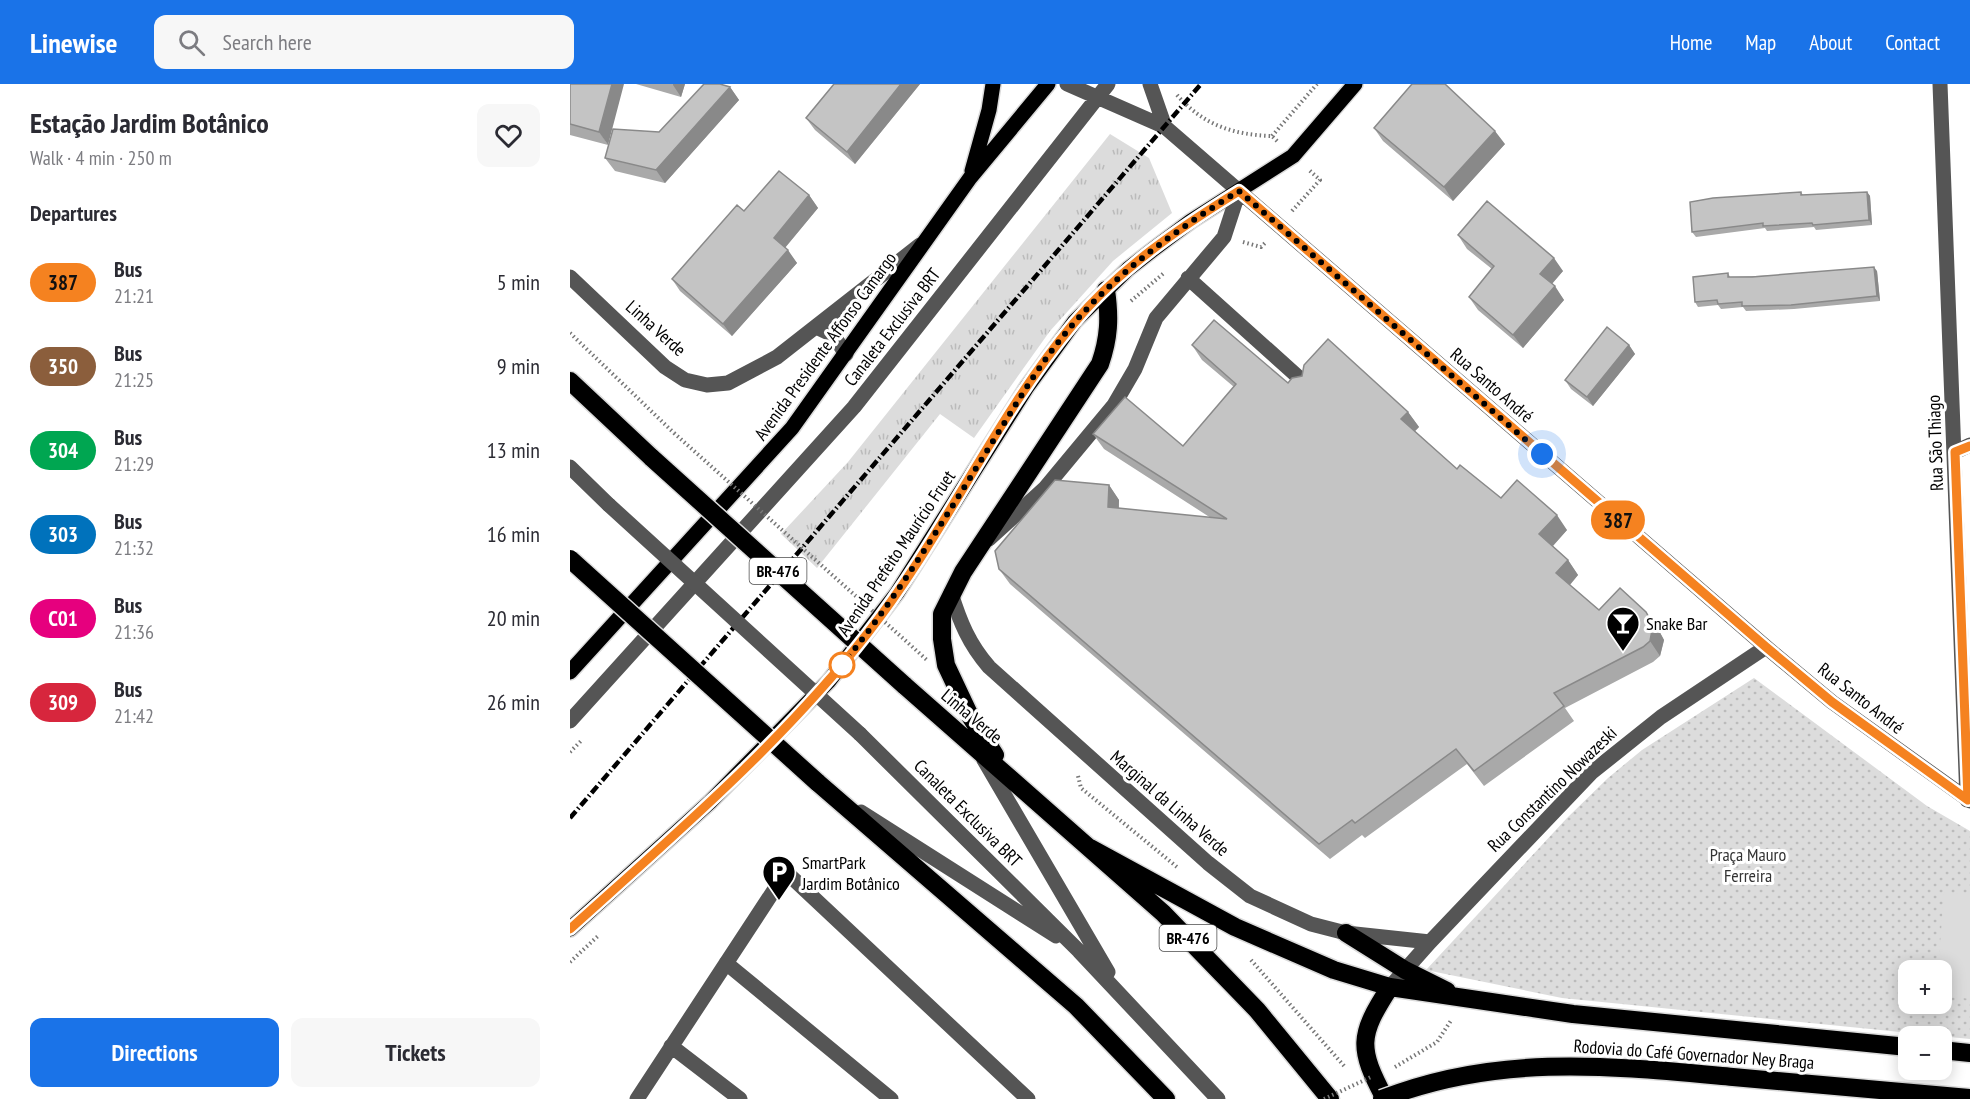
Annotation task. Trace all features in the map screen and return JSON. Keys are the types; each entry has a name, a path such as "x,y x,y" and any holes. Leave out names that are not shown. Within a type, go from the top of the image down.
{"highway":[{"path":"1005,771 970,716 946,665 942,639 942,614 951,593 1100,364 1107,344 1110,320 1106,290"},
{"name":"Linha Verde","path":"570,381 904,685 1005,771 1216,966 1330,1099"},
{"path":"570,559 823,787 1076,1006 1162,1097"},
{"path":"1090,848 1235,927 1334,970 1390,987 1461,999 1618,1019 1898,1046"},
{"path":"1346,933 1405,970 1461,999"},
{"path":"1383,1099 1368,1065 1365,1048 1367,1028 1390,987"},
{"path":"1952,1051 1970,1053"},
{"name":"Rodovia do Café Governador Ney Braga","path":"1383,1099 1445,1079 1490,1071 1575,1065 1970,1098"}],"main road":[{"path":"970,178 989,110 993,84"},
{"name":"Avenida Presidente Affonso Camargo","path":"570,672 770,454 846,354 970,178 1048,84"},
{"name":"Avenida Prefeito Maurício Fruet","path":"570,929 710,802 829,681 897,593 1050,353 1075,321 1106,290 1182,228 1293,156 1355,84"}],"street":[{"name":"Rua Santo André","path":"1067,84 1165,127 1766,647 1860,723 1969,800"},
{"name":"Canaleta Exclusiva BRT","path":"570,721 854,407 1108,84"},
{"name":"Rua Santo André","path":"1150,84 1165,127"},
{"name":"Rua São Thiago","path":"1940,84 1963,448 1969,800"},
{"path":"981,546 1045,489 1125,389 1156,318 1224,237 1239,191"},
{"name":"Linha Verde","path":"570,277 665,367 685,380 707,385 728,384 750,373 816,327 927,240"},
{"path":"1188,278 1306,384"},
{"path":"816,327 833,335 846,354"},
{"name":"Canaleta Exclusiva BRT","path":"570,467 860,734 1079,951 1218,1099"},
{"name":"Marginal da Linha Verde","path":"951,593 963,630 974,649 989,667 1208,863 1250,896 1279,911 1346,933 1430,942"},
{"name":"Rua Constantino Nowazeski","path":"1390,987 1551,813 1600,766 1653,723 1766,647"},
{"name":"Canaleta Exclusiva BRT","path":"977,747 1120,993"},
{"name":"Canaleta Exclusiva BRT","path":"823,787 1079,951"},
{"path":"637,1099 786,872 1028,1099"},
{"path":"726,963 891,1099"},
{"path":"671,1046 740,1099"}],"path":[{"path":"1174,90 1184,103 1210,122 1241,135 1272,136 1317,84"},
{"path":"570,333 674,433 927,660"},
{"path":"1250,959 1348,1072"},
{"path":"1386,1071 1437,1042 1461,999"},
{"path":"1324,1099 1377,1075"},
{"path":"1355,1081 1362,1090"}],"green space":[{"path":"1110,134 1149,158 1172,213 1113,261 1050,331 974,438 940,414 817,568 781,534 848,462"},
{"name":"Praça Mauro Ferreira","path":"1754,678 1927,806 1970,831 1970,1039 1952,1037 1952,1026 1898,1026 1898,1032 1562,998 1426,970 1567,818 1608,778 1642,750"},
{"path":"1944,892 1970,895 1970,999 1952,997 1952,960 1939,960"}],"building":[{"path":"570,84 612,84 599,132 570,124"},
{"path":"704,84 720,84 730,87 656,170 605,158 613,129 659,132"},
{"path":"834,84 901,84 847,152 806,118"},
{"path":"1412,84 1445,84 1495,131 1444,187 1374,128"},
{"path":"779,171 809,195 774,238 788,250 723,324 672,279 737,205 744,211"},
{"path":"1801,192 1801,195 1867,192 1869,220 1813,225 1812,223 1763,226 1763,223 1692,232 1690,202 1713,198"},
{"path":"1487,201 1554,258 1540,274 1555,286 1513,335 1469,297 1494,266 1458,235"},
{"path":"1874,267 1877,296 1791,305 1742,306 1742,302 1718,304 1717,300 1695,302 1693,277 1728,273 1728,277 1752,277"},
{"path":"1214,320 1288,383 1292,378 1302,376 1304,365 1328,339 1408,412 1401,419 1457,469 1460,465 1501,498 1517,480 1557,515 1539,534 1568,560 1556,573 1599,610 1620,588 1646,612 1653,625 1650,641 1643,647 1554,693 1564,706 1474,771 1456,749 1355,823 1352,820 1319,844 999,569 995,551 1055,480 1109,485 1108,507 1227,519 1093,434 1125,397 1183,446 1236,384 1192,345"},
{"path":"1607,327 1629,345 1587,397 1565,380"}],"railway":[{"path":"570,818 1201,84"}],"bus line":[{"name":"387","path":"570,929 744,770 829,681 897,593 1027,387 1075,321 1128,269 1191,221 1239,191 1766,647 1832,702 1927,773 1968,800 1955,452 1970,446"}],"place":[{"name":"Snake Bar","path":"1623,652"},
{"name":"SmartPark Jardim Botânico","path":"779,901"}],"route":[{"path":"842,665 897,593 1027,387 1075,321 1128,269 1191,221 1239,191 1542,454"}]}
